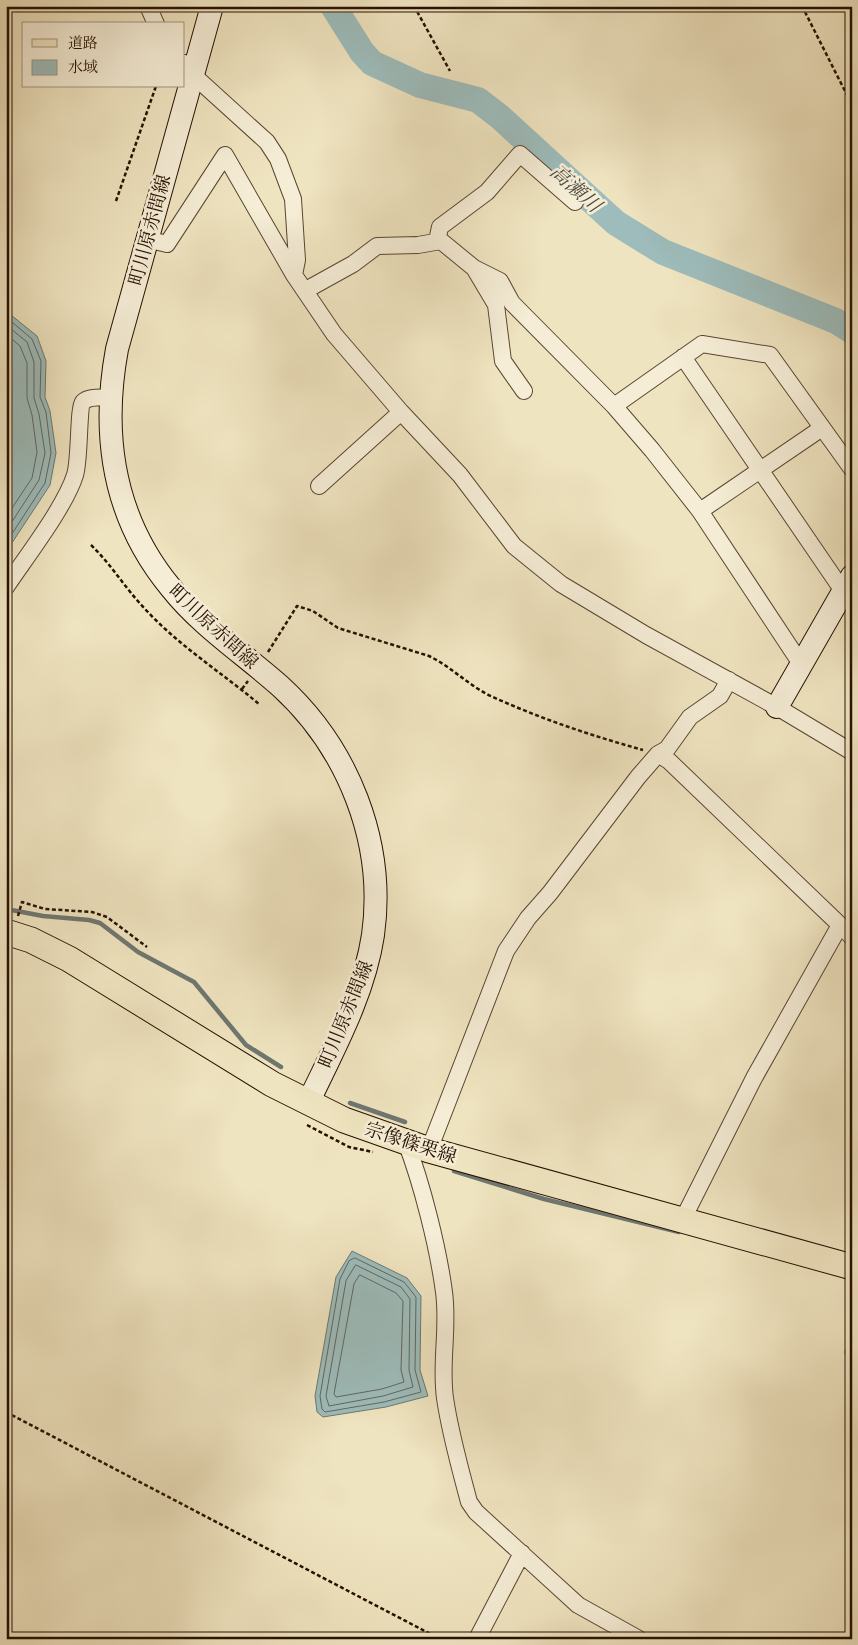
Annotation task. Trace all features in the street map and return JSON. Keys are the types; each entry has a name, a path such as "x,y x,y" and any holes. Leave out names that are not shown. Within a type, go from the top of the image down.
{"main road":[{"name":"町川原赤間線","path":"185,80 212,6"},
{"name":"町川原赤間線","path":"183,88 117,349 109,397 114,473 137,536 171,589 211,629 258,667 301,707 320,729 338,759 361,811 368,833 372,859 375,913 366,969 347,1019 308,1103"},
{"path":"777,706 847,583"},
{"name":"宗像篠栗線","path":"10,933 31,940 69,959 272,1084 344,1120 417,1146 852,1267"}],"street":[{"path":"148,6 155,22"},
{"path":"188,68 267,142 278,159 293,199 297,260 294,275"},
{"path":"437,241 440,227 487,192 520,154 575,202"},
{"path":"146,239 167,244 225,155 294,275 306,290 334,334 401,412 460,475 514,546 569,589 654,640 777,706 852,752"},
{"path":"306,290 354,264 377,246 418,245 437,241 441,241 474,268 500,281 512,303 614,406 652,450 700,511 801,664"},
{"path":"474,268 496,305 503,361 524,391"},
{"path":"614,406 702,344 770,355 852,469"},
{"path":"684,358 761,470 847,583"},
{"path":"6,586 63,500 75,475 80,446 79,412 83,402 90,398 109,397"},
{"path":"319,486 401,412"},
{"path":"700,511 822,428"},
{"path":"639,1639 578,1605 476,1512 468,1502 445,1398 442,1364 446,1318 444,1293 423,1200 417,1146 506,951 528,918 658,754 667,749 690,718 720,696 729,680"},
{"path":"658,754 669,762 852,937"},
{"path":"682,1221 754,1078 840,925"},
{"path":"477,1639 522,1554"}],"path":[{"path":"6,14 11,6"},
{"path":"414,6 450,71"},
{"path":"802,6 824,45 852,105"},
{"path":"116,201 155,88"},
{"path":"91,545 110,563 119,578 145,610 260,704"},
{"path":"258,667 297,606 313,611 338,628 434,658 492,697 545,718 658,754"},
{"path":"10,933 22,902 45,909 92,912 107,917 147,947"},
{"path":"6,1412 440,1639"}],"water":[{"path":"6,311 37,336 46,361 45,397 50,411 56,453 50,485 6,552"},
{"path":"352,1251 407,1278 421,1296 420,1370 428,1396 386,1407 323,1417 317,1412 315,1396 336,1277"}],"waterway":[{"name":"高瀬川","path":"333,6 362,52 372,63 420,85 478,100 500,117 616,223 663,252 836,321 852,331"},
{"path":"6,909 100,923 138,952 194,982 246,1045 281,1067"},
{"path":"350,1103 405,1122"},
{"path":"454,1171 544,1199 679,1232"}]}
